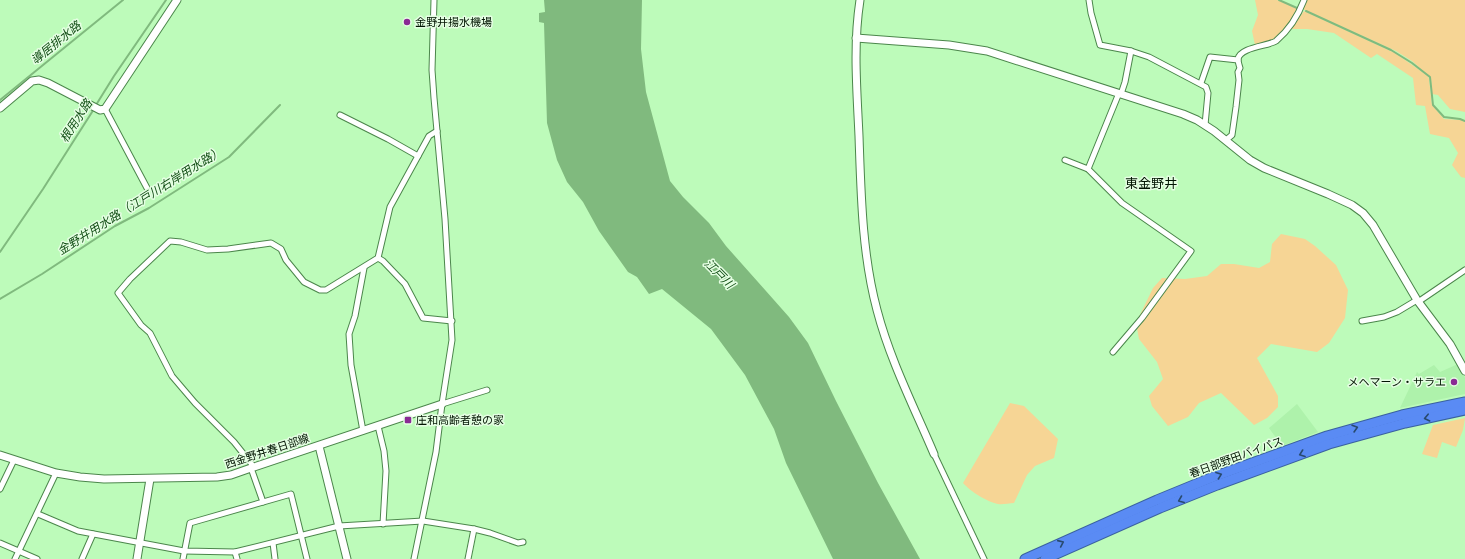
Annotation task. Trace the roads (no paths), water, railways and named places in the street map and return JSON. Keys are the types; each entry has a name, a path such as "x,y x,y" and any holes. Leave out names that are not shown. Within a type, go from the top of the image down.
{"highway":[{"name":"春日部野田バイパス","path":"1025,559 1156,500 1213,477 1327,436 1402,415 1465,402"},
{"name":"春日部野田バイパス","path":"1045,559 1160,508 1217,485 1329,444 1405,423 1465,410"}],"street":[{"path":"105,109 177,0"},
{"path":"414,559 436,452 452,340 452,320 441,165 432,70 434,0"},
{"path":"860,0 856,38 856,77 864,241 873,293 877,310 899,371 934,454 984,559"},
{"path":"1088,0 1100,45 1131,51 1164,63 1206,87 1208,92 1205,125"},
{"path":"1226,140 1232,135 1239,80 1239,56 1256,46 1274,42 1285,33 1299,12 1304,0"},
{"path":"856,38 949,45 976,49 1183,114 1205,125 1250,160 1264,168 1352,205 1363,213 1373,225 1417,301 1450,344 1465,371"},
{"path":"1088,169 1120,94 1131,51"},
{"path":"1201,83 1210,56 1238,60"},
{"path":"0,108 32,81 39,80 48,83 100,110 105,109"},
{"path":"105,109 147,188"},
{"path":"340,115 418,156"},
{"path":"263,502 253,468 234,442 195,403 172,376 150,333 141,325 118,293 130,279 170,241 182,242 207,250 228,249 271,243 281,249 286,260 304,282 320,290 326,290 378,258 390,207 430,136 437,131"},
{"path":"1065,160 1088,169 1122,203 1191,251 1142,318 1113,352"},
{"path":"378,258 383,261 405,284 423,318 452,320"},
{"path":"363,431 351,365 349,334 356,316 364,268"},
{"path":"1362,321 1384,317 1397,312 1465,270"},
{"path":"442,404 487,390"},
{"name":"西金野井春日部線","path":"0,455 56,473 104,479 217,477 231,475 253,468 442,404"},
{"path":"378,426 384,451 386,472 383,524"},
{"path":"320,446 347,559"},
{"path":"0,489 14,460"},
{"path":"15,559 38,514 56,473"},
{"path":"136,559 150,479"},
{"path":"183,559 190,523 291,494 307,559"},
{"path":"38,514 78,531 184,551 235,552 339,526 423,521 474,529 518,543 523,542"},
{"path":"468,559 474,529"},
{"path":"84,559 93,534"},
{"path":"0,543 37,559"},
{"path":"273,543 276,559"},
{"path":"235,552 237,559"}],"water":[{"name":"江戸川","path":"544,0 642,0 641,49 646,92 670,181 683,197 709,223 726,246 789,317 808,343 878,483 920,559 833,559 786,463 774,429 745,375 711,329 662,289 649,294 637,277 628,272 599,231 583,202 567,182 557,160 547,123 544,23 539,22 539,13 545,12"}],"waterway":[{"name":"導居排水路","path":"0,100 123,0"},
{"name":"根用水路","path":"96,105 166,0"},
{"path":"1279,0 1297,8"},
{"path":"1306,11 1391,50 1412,63 1430,77 1433,105 1444,117 1465,121"},
{"name":"金野井用水路（江戸川右岸用水路）","path":"0,299 42,274 115,226 149,208 229,157 280,105"},
{"name":"根用水路","path":"0,252 43,189 94,109"}],"place":[{"name":"金野井揚水機場","path":"407,22"},
{"name":"メヘマーン・サラエ","path":"1454,382"},
{"name":"庄和高齢者憩の家","path":"408,420"}],"district":[{"name":"東金野井","path":"1151,183"}]}
